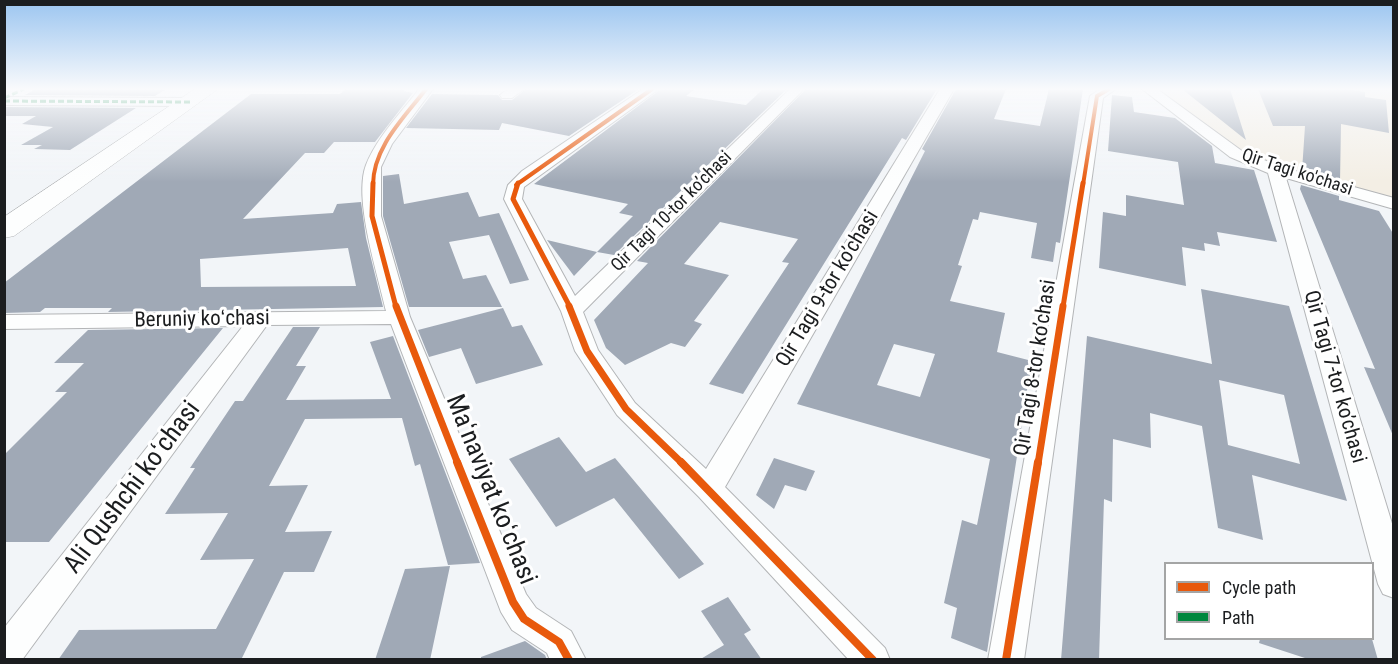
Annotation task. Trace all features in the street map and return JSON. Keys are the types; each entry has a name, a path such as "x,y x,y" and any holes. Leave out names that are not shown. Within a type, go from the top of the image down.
{"main road":[{"path":"4,231 163,120"}],"street":[{"name":"Maʻnaviyat koʻchasi","path":"402,120 385,143 373,167 372,216 399,317 513,602 524,619 559,642 569,660"},
{"path":"608,120 516,185 513,199 572,310 588,351 626,409 709,489 873,660"},
{"name":"Qir Tagi 10-tor koʼchasi","path":"572,310 765,120"},
{"name":"Qir Tagi 9-tor koʼchasi","path":"709,489 929,120"},
{"name":"Qir Tagi 8-tor koʼchasi","path":"1006,660 1093,120"},
{"name":"Qir Tagi ko'chasi","path":"1190,120 1236,154 1275,170 1394,204"},
{"name":"Qir Tagi 7-tor koʼchasi","path":"1275,170 1394,585"},
{"name":"Beruniy koʻchasi","path":"4,322 399,317"},
{"name":"Ali Qushchi koʻchasi","path":"4,656 260,320"}],"shaded area":[{"path":"1194,120 1393,120 1393,198 1245,156"}],"building":[{"path":"29,120 117,120 70,150 34,149 42,145 21,145 53,127 22,124"},
{"path":"217,120 392,120 375,142 334,142 324,153 305,153 243,219 333,213 337,204 361,202 366,238 383,307 108,312 112,308 45,308 40,312 4,313 4,283","holes":["348,248 356,286 201,287 200,259"]},
{"path":"412,120 593,120 569,136 502,123 499,130 406,128"},
{"path":"620,120 755,120 614,255 597,252 633,216 619,213 628,204 534,184"},
{"path":"776,120 918,120 906,140 902,138 743,394 709,384 789,263 782,262 798,239 720,222 684,264 729,275 694,321 702,324 685,347 671,343 625,365 606,348 594,320 648,263 637,261"},
{"path":"938,120 1000,120 1040,126 1041,120 1078,120 1060,243 1056,242 1053,262 1031,258 1037,223 980,212 978,220 973,219 958,265 962,266 950,301 1005,313 997,352 1036,362 1034,385 1028,384 987,652 951,638 957,608 944,603 962,520 977,525 990,459 797,404 925,151 922,149","holes":["894,344 935,354 920,397 877,385"]},
{"path":"1110,120 1178,120 1212,146 1215,163 1254,170 1277,242 1217,232 1220,246 1204,243 1205,251 1182,247 1186,286 1099,268 1103,212 1126,216 1126,195 1184,205 1178,162 1108,151"},
{"path":"1221,120 1240,120 1246,140"},
{"path":"1271,120 1388,120 1389,133 1341,124 1340,181 1302,171 1305,126 1273,126"},
{"path":"399,174 404,204 468,192 479,217 499,213 529,280 510,284 489,235 449,242 463,279 486,275 502,307 409,307 383,216 383,176"},
{"path":"1301,185 1339,196 1339,200 1379,211 1394,235 1394,438 1364,367 1375,369 1300,189"},
{"path":"547,240 597,252 574,276"},
{"path":"1201,289 1289,306 1347,501 1252,475 1263,540 1218,528 1202,426 1150,413 1151,448 1113,439 1112,502 1104,499 1099,660 1061,660 1087,336 1212,364","holes":["1219,380 1284,395 1300,464 1228,445"]},
{"path":"503,308 512,327 522,325 543,365 476,384 461,348 429,357 418,330"},
{"path":"293,327 320,327 296,366 306,366 286,400 391,399 370,342 393,336 480,563 448,565 420,464 415,466 402,418 305,419 269,486 308,485 285,532 332,531 314,572 284,572 241,660 58,660 79,630 216,629 254,559 200,560 228,513 165,514 195,468 190,468 235,401 243,401"},
{"path":"223,328 49,542 4,542 4,455 67,392 55,392 84,363 54,363 88,330"},
{"path":"559,437 586,472 615,458 704,564 679,579 614,498 556,527 509,459"},
{"path":"774,458 815,471 806,491 785,485 774,509 756,495"},
{"path":"450,566 430,660 375,660 405,569"},
{"path":"728,597 751,630 744,634 762,660 699,660 724,645 701,611"},
{"path":"1260,640 1372,640 1378,660 1311,660 1259,643"},
{"path":"525,641 545,655 547,660 481,660 481,657"}],"cycle path":[{"path":"402,120 385,143 373,167 372,216 399,317 513,602 524,619 559,642 569,660"},
{"path":"607,120 528,174 516,185 513,199 572,311 587,351 626,409 709,489 873,660"},
{"path":"1006,660 1093,120"}]}
